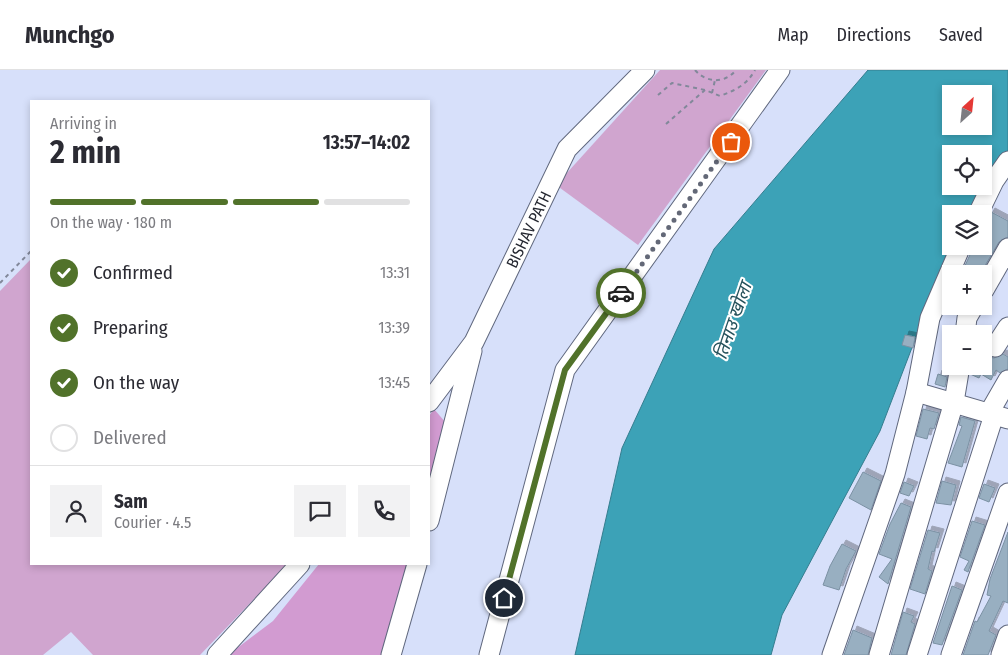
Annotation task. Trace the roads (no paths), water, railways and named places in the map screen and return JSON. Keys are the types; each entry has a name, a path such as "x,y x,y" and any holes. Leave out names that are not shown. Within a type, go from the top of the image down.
{"street":[{"name":"BISHAV PATH","path":"430,401 474,342 567,149 645,70"},
{"path":"489,655 565,370 780,70"},
{"path":"982,205 994,181 1008,161"},
{"path":"992,276 1008,248"},
{"path":"832,655 895,474 916,392 930,318 957,255"},
{"path":"992,346 996,347 1008,326"},
{"path":"430,517 474,342"},
{"path":"879,655 954,402 958,375"},
{"path":"917,655 1008,380"},
{"path":"916,392 997,416"},
{"path":"951,655 1008,493"},
{"path":"217,655 299,565"},
{"path":"391,655 416,565"},
{"path":"1001,655 1008,635"}],"water":[{"name":"तिनाउ खोला","path":"868,70 1008,70 1008,159 992,181 992,145 942,145 942,195 982,195 975,205 942,205 942,255 948,255 942,265 942,269 880,431 782,615 771,655 575,655 622,448 714,249"}]}
